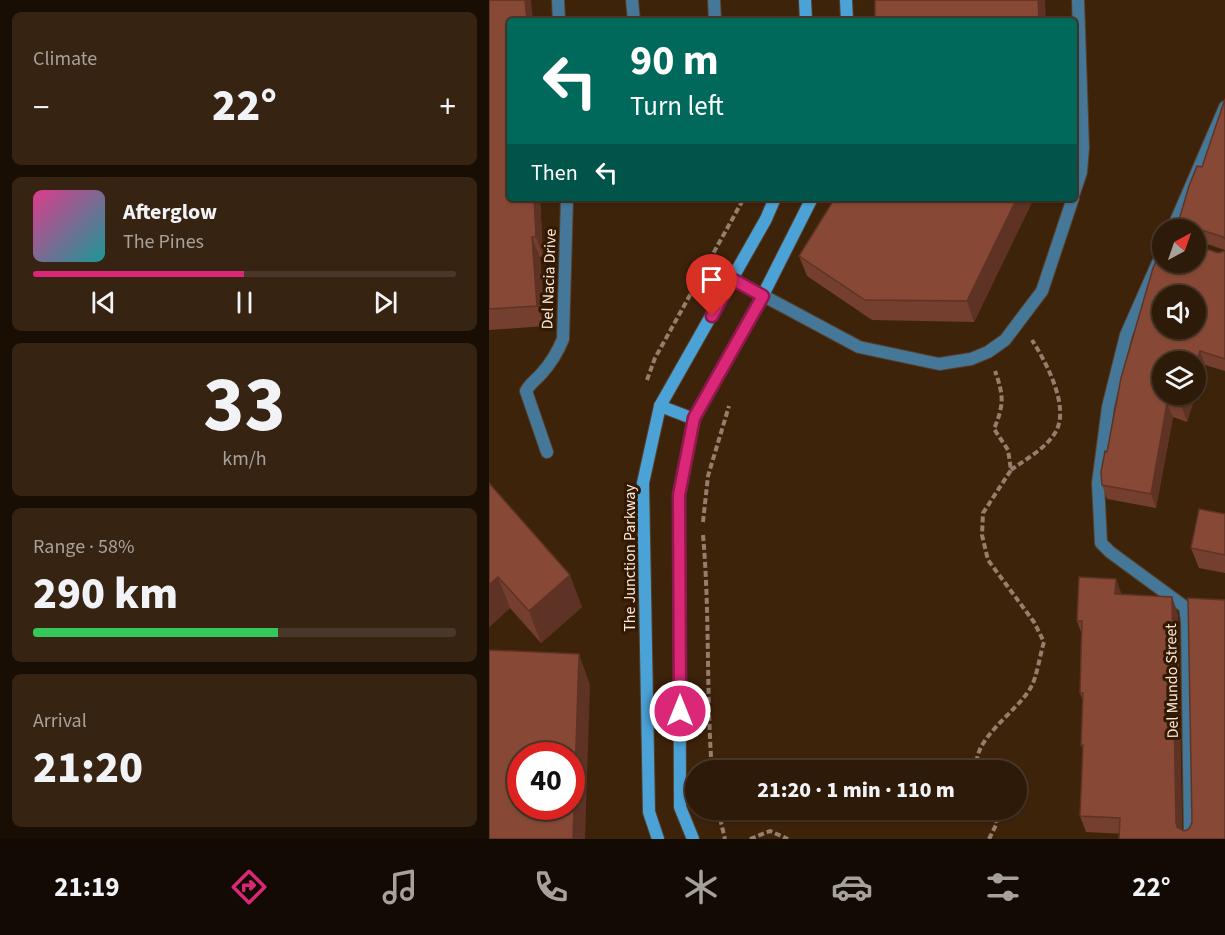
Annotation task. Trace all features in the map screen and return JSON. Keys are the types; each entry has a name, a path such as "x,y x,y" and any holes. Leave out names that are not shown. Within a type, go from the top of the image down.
{"street":[{"path":"558,0 559,18"},
{"path":"632,0 634,18"},
{"path":"714,0 715,18"},
{"path":"805,0 806,18"},
{"path":"846,0 847,18"},
{"path":"1077,185 1081,172 1078,113 1078,0"},
{"path":"1177,219 1225,107"},
{"name":"Del Nacia Drive","path":"547,452 526,392 528,386 543,372 558,351 563,339 567,201"},
{"name":"The Junction Parkway","path":"658,839 649,812 643,483 660,406 766,219 774,201"},
{"path":"693,839 680,807 679,495 694,418 763,296 810,201"},
{"path":"732,279 859,347 939,364 971,360 1005,340 1042,291 1072,201"},
{"name":"Del Mundo Street","path":"1153,273 1126,335 1108,407 1098,483 1101,543 1185,607 1190,839"},
{"path":"660,406 694,418"}],"path":[{"path":"977,760 979,747 1032,687 1044,642 1034,622 988,560 982,536 983,513 1011,470 1036,453 1056,432 1061,414 1053,381 1039,351 1020,322"},
{"path":"988,352 1001,388 1002,410 994,429 1008,450 1011,470"},
{"path":"711,760 708,709 707,575 703,527 708,476 730,403"},
{"path":"720,820 725,839"},
{"path":"989,839 997,823 996,820"},
{"path":"750,839 770,831 788,839"}],"building":[{"path":"489,0 525,0 527,18 507,18 507,201 534,201 536,237 532,237 537,306 489,309"},
{"path":"875,0 1038,0 1039,18 875,18"},
{"path":"1225,99 1225,239 1206,232 1206,219 1179,219 1197,166 1202,167"},
{"path":"833,201 1016,201 967,301 865,300 799,256"},
{"path":"1206,249 1218,253 1225,251 1225,359 1206,351 1152,351 1152,405 1167,405 1151,494 1102,485 1101,472 1121,378 1152,271 1206,273"},
{"path":"489,483 570,575 529,611 498,577 489,585"},
{"path":"1199,509 1225,514 1225,555 1191,548"},
{"path":"1079,577 1116,579 1115,594 1172,597 1176,823 1177,827 1184,831 1189,829 1192,822 1188,598 1225,600 1225,839 1119,839 1120,818 1080,816 1083,693 1080,693 1082,621 1077,621"},
{"path":"489,650 579,654 576,742 507,742 507,820 574,820 573,839 489,839"}],"route":[{"path":"680,711 679,495 694,418 763,296 732,279 712,316"}]}
